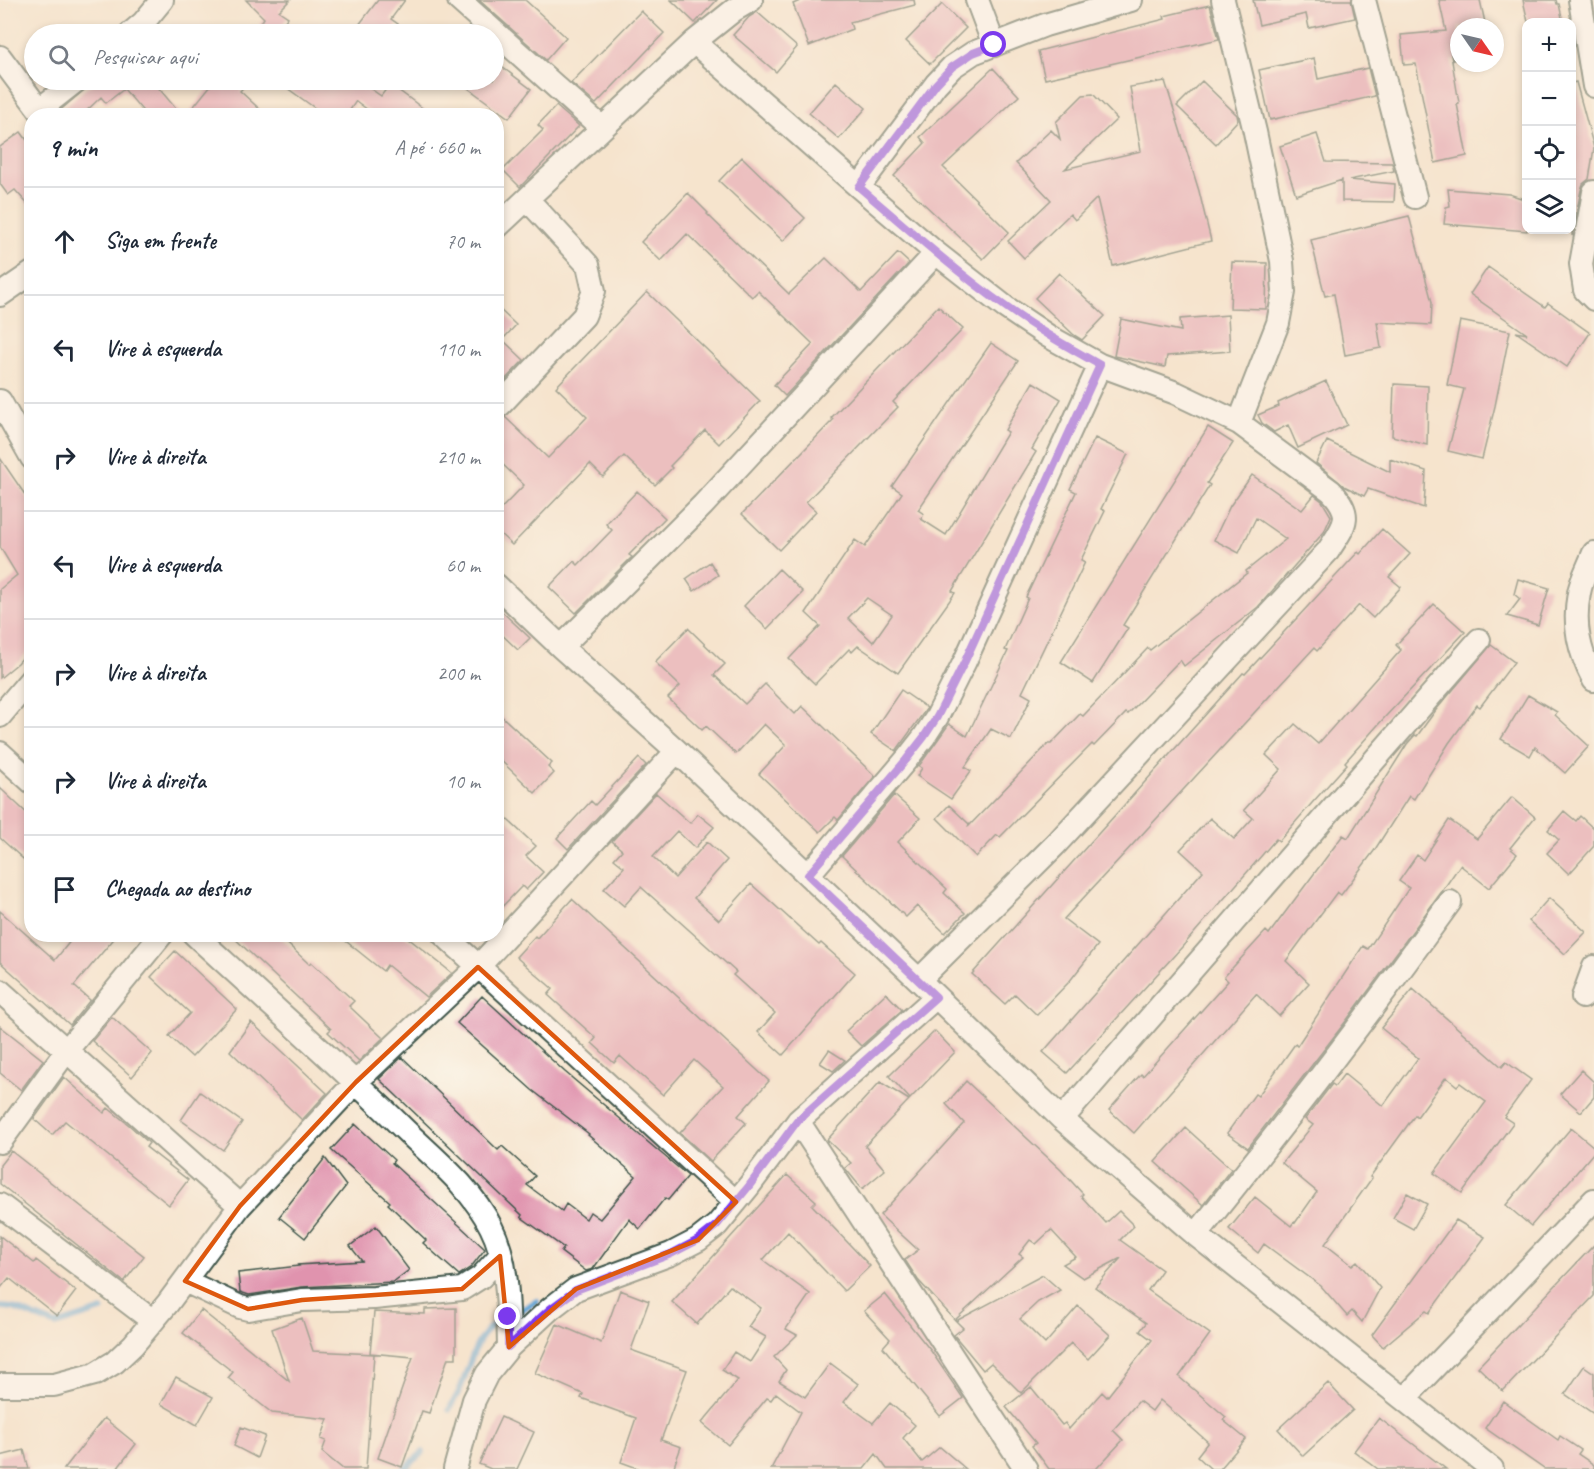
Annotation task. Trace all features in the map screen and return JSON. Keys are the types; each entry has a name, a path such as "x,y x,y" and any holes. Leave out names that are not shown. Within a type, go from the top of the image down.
{"street":[{"path":"142,24 162,0"},
{"path":"459,0 486,24"},
{"path":"504,221 694,42 734,10 751,0"},
{"path":"977,0 994,45"},
{"path":"859,187 936,84 952,67 973,53 1045,25 1131,0"},
{"path":"1223,0 1258,144 1282,261 1284,292 1278,323 1239,423"},
{"path":"1364,0 1415,197"},
{"path":"1580,0 1594,86"},
{"path":"504,40 602,128"},
{"path":"694,42 936,253 1005,307 1048,336 1100,365 1176,393 1239,423 1331,491 1341,502 1346,515 1341,532 1328,551 1055,845 919,980"},
{"path":"0,57 24,88"},
{"path":"25,90 39,108"},
{"path":"46,108 66,90"},
{"path":"1594,192 1581,264 1585,290 1594,299"},
{"path":"504,401 584,316 594,291 588,265 527,199"},
{"path":"561,648 703,505 936,253"},
{"path":"0,295 24,278"},
{"path":"808,875 906,760 937,717 965,661 1100,365"},
{"path":"0,401 24,444"},
{"path":"1594,553 1579,592 1576,635 1586,666 1594,680"},
{"path":"504,593 561,648 677,751 1062,1119 1196,1235 1492,1469"},
{"path":"1062,1119 1479,640"},
{"path":"0,716 24,688"},
{"path":"504,939 677,751"},
{"path":"0,753 24,775"},
{"path":"1196,1235 1393,982 1450,903"},
{"path":"0,1142 67,1050 155,942"},
{"path":"203,942 356,1082 470,1193 492,1228 500,1256 507,1296 508,1347"},
{"path":"451,942 736,1202"},
{"path":"0,1385 54,1385 95,1374 115,1362 153,1321 240,1206 356,1082 478,967 501,942"},
{"path":"1583,997 1594,967"},
{"path":"0,991 240,1206"},
{"path":"455,1469 474,1400 487,1374 508,1347 550,1309 576,1290 671,1254 698,1240 717,1225 798,1120 936,997"},
{"path":"798,1120 1026,1469"},
{"path":"1405,1398 1594,1200"},
{"path":"0,1205 153,1321"},
{"path":"184,1281 248,1309 302,1300 374,1298 462,1289 481,1277 500,1256"}],"highlighted area":[{"path":"478,967 736,1202 698,1240 576,1289 509,1347 500,1256 462,1289 302,1300 248,1309 185,1281 240,1206 356,1082"}],"building":[{"path":"246,0 290,0 279,11 288,17 283,24 260,24 264,18"},
{"path":"378,0 405,0 391,19 398,24 360,24"},
{"path":"479,0 525,0 566,37 546,60"},
{"path":"671,0 717,0 695,23"},
{"path":"802,0 914,0 915,5 850,22 852,29 809,46 793,4"},
{"path":"1253,0 1351,0 1355,18 1309,28 1306,14 1259,25"},
{"path":"1439,0 1480,0 1484,18 1450,18 1450,72 1454,72 1459,103 1457,104 1467,156 1435,163 1416,64 1404,65 1401,35 1446,31"},
{"path":"1523,0 1556,0 1562,18 1527,18"},
{"path":"942,4 966,28 930,64 906,41"},
{"path":"1210,5 1219,39 1045,79 1038,51 1165,19 1164,16"},
{"path":"641,11 664,33 596,104 571,83"},
{"path":"757,12 797,47 776,72 733,35 749,17"},
{"path":"1314,58 1318,79 1368,68 1375,96 1270,120 1259,70"},
{"path":"993,68 1019,96 943,167 1009,232 983,259 894,176 925,143 920,137"},
{"path":"504,69 531,89 509,118 504,114 504,108 495,108 471,90 504,90"},
{"path":"1165,81 1199,191 1211,241 1113,266 1097,198 1075,220 1070,214 1024,258 1008,241 1051,200 1016,163 1051,130 1060,139 1056,122 1083,95 1093,94 1117,119 1065,169 1141,151 1130,87"},
{"path":"1202,81 1237,115 1238,120 1216,144 1177,106"},
{"path":"836,82 866,108 839,139 809,113"},
{"path":"1576,82 1594,148 1589,179 1583,184 1576,216"},
{"path":"84,90 123,90 106,103 101,97 89,108 63,108"},
{"path":"125,90 160,90 175,108 140,108"},
{"path":"207,90 241,90 258,108 192,108"},
{"path":"290,90 372,90 381,96 386,90 398,90 422,108 365,108 356,101 351,108 315,108"},
{"path":"556,106 579,126 520,187 504,169 543,130 538,125"},
{"path":"21,132 24,136 24,200 15,190 8,195 0,184 0,147"},
{"path":"1317,134 1326,162 1392,163 1394,171 1349,180 1395,184 1394,202 1342,201 1342,180 1296,195 1280,146"},
{"path":"742,157 805,218 783,241 719,181"},
{"path":"1448,189 1509,194 1522,198 1522,231 1444,224 1446,207 1450,206"},
{"path":"688,193 789,294 826,258 861,292 898,253 909,263 785,396 774,385 813,344 758,291 752,297 687,234 661,261 641,242"},
{"path":"1409,216 1432,302 1431,325 1377,322 1381,348 1345,355 1334,294 1325,296 1311,240"},
{"path":"1232,262 1267,263 1266,309 1230,308"},
{"path":"1488,267 1545,307 1548,303 1590,333 1567,367 1516,332 1527,334 1470,294"},
{"path":"1059,273 1105,316 1082,340 1035,298"},
{"path":"647,292 760,401 719,444 705,430 655,485 624,456 603,477 590,464 512,545 504,538 504,506 524,485 504,466 504,417 548,458 587,417 556,387"},
{"path":"938,306 963,329 893,402 898,407 806,502 816,511 779,550 742,514"},
{"path":"504,314 516,325 504,336"},
{"path":"1228,315 1230,351 1167,356 1165,367 1114,356 1121,319 1181,331 1180,319"},
{"path":"1460,321 1510,331 1482,459 1448,451 1464,389 1447,385"},
{"path":"504,341 524,360 504,381"},
{"path":"991,343 1018,361 918,510 924,514 921,519 946,535 1008,432 1005,430 1033,382 1061,399 1032,449 1036,452 952,591 955,593 898,673 858,646 852,652 849,649 815,684 789,659 820,626 806,613 855,540 865,547 902,493 892,486","holes":["867,598 892,615 873,642 848,618"]},
{"path":"1326,381 1347,425 1298,448 1288,425 1274,432 1262,423 1258,415"},
{"path":"1394,384 1428,386 1427,445 1392,436"},
{"path":"1208,427 1233,443 1207,483 1210,485 1123,625 1128,628 1093,683 1061,662"},
{"path":"1095,438 1128,454 1101,509 1105,511 1081,560 1085,562 1022,693 1031,698 1011,739 991,729 965,767 971,771 951,799 917,776 922,768 919,766 949,724 967,736 1008,651 1005,650 1028,598 1026,597 1076,492 1070,489"},
{"path":"1327,441 1390,472 1390,459 1426,471 1424,508 1368,489 1364,496 1344,486 1316,463"},
{"path":"0,458 24,493 24,656 0,678 0,589 17,575 0,547"},
{"path":"1252,475 1302,510 1314,495 1322,501 1331,516 1324,532 1258,607 1184,666 1180,660 1128,714 1126,713 1094,746 1092,744 1000,837 997,835 976,857 937,818 949,805 969,824 968,827 1048,744 1051,744 1080,714 1083,716 1148,648 1150,650 1286,539 1256,518 1239,553 1214,540 1230,506"},
{"path":"637,491 665,518 629,555 632,557 576,613 549,587 574,561 578,565 612,530 606,524"},
{"path":"1382,529 1410,554 1389,577 1401,587 1373,618 1359,605 1317,651 1314,648 1064,919 1098,945 1069,982 1037,1015 1015,994 1005,1004 972,974 1243,673 1245,674"},
{"path":"710,562 718,575 694,591 686,579"},
{"path":"779,569 803,592 767,629 744,606"},
{"path":"1518,579 1549,588 1538,625 1507,616 1520,599 1514,594"},
{"path":"1434,604 1465,632 1385,717 1279,841 1276,839 1182,947 1067,1073 1043,1052 1203,871 1180,850 1210,818 1234,839 1253,818 1244,810 1281,769 1266,755 1295,724 1318,744 1401,650 1396,645"},
{"path":"504,614 530,638 518,650 504,637"},
{"path":"688,628 725,664 714,675 745,704 765,684 795,714 802,706 875,776 838,820 835,817 820,832 759,774 786,745 764,724 736,754 706,726 702,730 668,698 680,686 655,662"},
{"path":"1491,645 1514,662 1480,707 1477,705 1449,743 1414,799 1409,796 1374,851 1341,895 1337,892 1286,961 1309,983 1279,1016 1256,994 1134,1133 1109,1110 1141,1074 1143,1076 1228,981 1224,977 1266,931 1269,934 1343,835 1348,838 1407,744 1415,735 1417,736"},
{"path":"901,690 927,708 896,751 871,734"},
{"path":"1528,695 1557,712 1555,715 1589,746 1565,773 1535,747 1530,756 1501,739"},
{"path":"504,718 552,763 548,767 554,773 535,793 504,764"},
{"path":"639,758 646,765 568,849 557,838 591,801 595,805"},
{"path":"0,788 24,810 24,860 0,838"},
{"path":"656,793 690,823 698,814 714,827 695,848 677,831 653,857 675,878 707,842 727,860 694,898 719,920 751,884 819,945 821,943 855,973 783,1055 758,1032 775,1013 733,975 736,972 641,887 624,906 604,889 624,867 614,859 622,850 612,841"},
{"path":"894,795 920,818 898,842 947,889 944,893 965,913 945,933 917,906 906,917 842,856"},
{"path":"1512,797 1535,817 1510,848 1517,854 1489,888 1460,865 1346,1021 1248,1148 1227,1133 1255,1094 1258,1096 1295,1044 1297,1046 1363,946 1368,949 1409,888 1399,881 1417,855 1423,860 1449,820 1477,839"},
{"path":"1564,811 1576,821 1580,816 1594,829 1594,846 1569,874 1547,853 1559,840 1548,830"},
{"path":"504,816 536,846 526,856 543,872 526,890 522,886 504,905"},
{"path":"1549,898 1586,932 1565,954 1529,921"},
{"path":"572,899 769,1081 738,1116 746,1123 711,1161 680,1133 723,1086 694,1060 663,1095 620,1056 614,1063 592,1043 596,1038 548,995 553,989 516,957 535,936 537,938"},
{"path":"0,911 24,932 24,942 35,942 55,960 70,942 111,942 74,986 90,1000 70,1025 0,962"},
{"path":"239,942 286,942 354,1001 349,1006 383,1038 359,1061 328,1032 331,1029"},
{"path":"347,942 413,942 452,973 426,997 387,965 383,971"},
{"path":"175,951 237,1009 192,1057 169,1036 190,1013 151,977"},
{"path":"1413,989 1502,1067 1506,1062 1531,1080 1504,1117 1513,1123 1462,1193 1434,1173 1486,1102 1460,1083 1457,1086 1446,1077 1370,1177 1372,1178 1325,1244 1352,1265 1357,1261 1380,1288 1362,1322 1352,1311 1347,1316 1321,1286 1264,1244 1258,1253 1229,1229 1255,1197 1291,1226 1295,1223 1317,1192 1282,1163 1313,1125 1305,1119 1332,1084 1335,1086 1344,1074 1383,1106 1418,1058 1381,1028"},
{"path":"886,993 902,1010 861,1046 846,1031"},
{"path":"482,996 565,1072 688,1176 668,1200 665,1198 640,1229 629,1219 593,1269 586,1271 561,1252 564,1248 521,1217 522,1215 379,1079 402,1057 498,1150 502,1146 535,1176 527,1185 562,1211 566,1204 586,1219 590,1212 600,1219 636,1176 589,1134 532,1090 457,1023"},
{"path":"112,1017 152,1053 132,1077 92,1041"},
{"path":"251,1022 327,1093 302,1120 230,1051"},
{"path":"0,1026 43,1060 21,1090 0,1073"},
{"path":"935,1031 955,1052 910,1099 889,1076"},
{"path":"829,1050 845,1060 833,1071 820,1063"},
{"path":"1581,1070 1594,1082 1594,1097 1581,1112 1560,1094"},
{"path":"64,1077 104,1113 108,1108 129,1125 149,1143 146,1147 188,1180 169,1205 65,1121 52,1135 34,1119"},
{"path":"966,1081 1061,1170 1106,1223 1119,1211 1134,1226 1120,1240 1162,1270 1148,1290 1210,1334 1179,1377 1226,1417 1223,1420 1246,1439 1220,1469 1211,1469 1197,1456 1208,1442 1160,1400 1152,1411 1139,1401 1113,1430 1123,1440 1096,1469 1049,1469 1032,1446 1036,1443 1006,1407 1031,1387 1062,1425 1065,1423 1069,1429 1102,1392 1107,1397 1152,1340 1140,1331 1146,1323 1095,1287 1121,1258 1083,1278 1063,1264 1076,1257 1051,1230 1036,1244 1030,1240 1019,1254 1023,1257 955,1320 918,1280 905,1260 918,1250 880,1215 964,1123 946,1104"},
{"path":"880,1082 909,1100 865,1146 885,1170 862,1189 845,1168 851,1163 827,1140"},
{"path":"200,1092 242,1122 223,1150 181,1120"},
{"path":"355,1124 394,1160 392,1163 485,1249 471,1267 459,1275 423,1243 426,1240 388,1204 390,1202 331,1150"},
{"path":"1186,1128 1231,1169 1203,1205 1155,1162"},
{"path":"1571,1128 1594,1147 1594,1152 1531,1226 1506,1205"},
{"path":"11,1151 144,1256 124,1282 0,1184 0,1165"},
{"path":"325,1158 346,1186 305,1238 279,1217"},
{"path":"787,1175 816,1201 812,1205 870,1266 844,1291 788,1232 763,1260 810,1294 786,1329 797,1335 774,1357 786,1370 779,1381 805,1397 830,1363 858,1384 844,1402 873,1423 890,1403 915,1425 903,1438 922,1462 940,1447 966,1469 887,1469 876,1454 864,1469 771,1469 801,1412 776,1393 771,1400 767,1398 728,1445 702,1423 738,1380 722,1370 734,1352 750,1362 766,1337 748,1327 761,1308 730,1286 697,1324 672,1302"},
{"path":"1407,1193 1427,1204 1413,1229 1393,1218"},
{"path":"1456,1220 1485,1237 1429,1313 1426,1311 1383,1347 1372,1335"},
{"path":"376,1226 409,1270 393,1282 302,1287 249,1295 240,1292 238,1273 298,1265 362,1261 350,1246"},
{"path":"0,1236 34,1263 36,1260 76,1291 57,1316 9,1278 0,1289"},
{"path":"1594,1245 1594,1296 1503,1391 1478,1367"},
{"path":"1043,1275 1060,1290 1038,1302 1020,1319 1045,1344 1078,1306 1110,1335 1088,1359 1071,1343 1021,1393 991,1363 983,1370 954,1335 963,1328 956,1321"},
{"path":"620,1290 649,1301 631,1350 687,1370 661,1440 681,1447 673,1469 640,1469 621,1462 636,1418 581,1398 583,1394 535,1373 557,1324 601,1343"},
{"path":"885,1294 931,1351 963,1398 940,1416 883,1347 890,1339 864,1311"},
{"path":"456,1308 456,1358 448,1358 429,1413 422,1411 402,1467 378,1458 413,1357 370,1353 374,1312 425,1314 425,1309"},
{"path":"201,1310 289,1381 272,1329 302,1318 313,1351 374,1354 366,1469 343,1469 322,1452 326,1441 321,1439 328,1419 272,1413 228,1378 233,1372 183,1333"},
{"path":"1584,1366 1594,1373 1594,1414 1565,1394"},
{"path":"176,1377 213,1397 197,1425 161,1404"},
{"path":"1328,1383 1353,1410 1303,1456 1278,1429"},
{"path":"1503,1401 1558,1440 1560,1436 1581,1450 1578,1454 1594,1465 1594,1469 1544,1469 1485,1428"},
{"path":"501,1417 534,1432 517,1469 491,1469 479,1464"},
{"path":"104,1418 136,1444 117,1469 64,1469"},
{"path":"1379,1418 1446,1469 1378,1469 1354,1451"},
{"path":"241,1427 265,1436 257,1458 234,1446"},
{"path":"24,1450 29,1469 0,1469 0,1456"}],"waterway":[{"path":"514,1314 537,1301"},
{"path":"0,1307 13,1308 56,1325 102,1310"},
{"path":"449,1410 480,1339 486,1331 504,1318"},
{"path":"404,1469 423,1452"}],"route":[{"path":"508,1317 508,1347 550,1309 576,1290 671,1254 698,1240 717,1225 798,1120 936,997 808,875 906,760 937,717 965,661 1100,365 1048,336 1005,307 936,253 859,187 936,84 952,67 973,53 994,45"}]}
